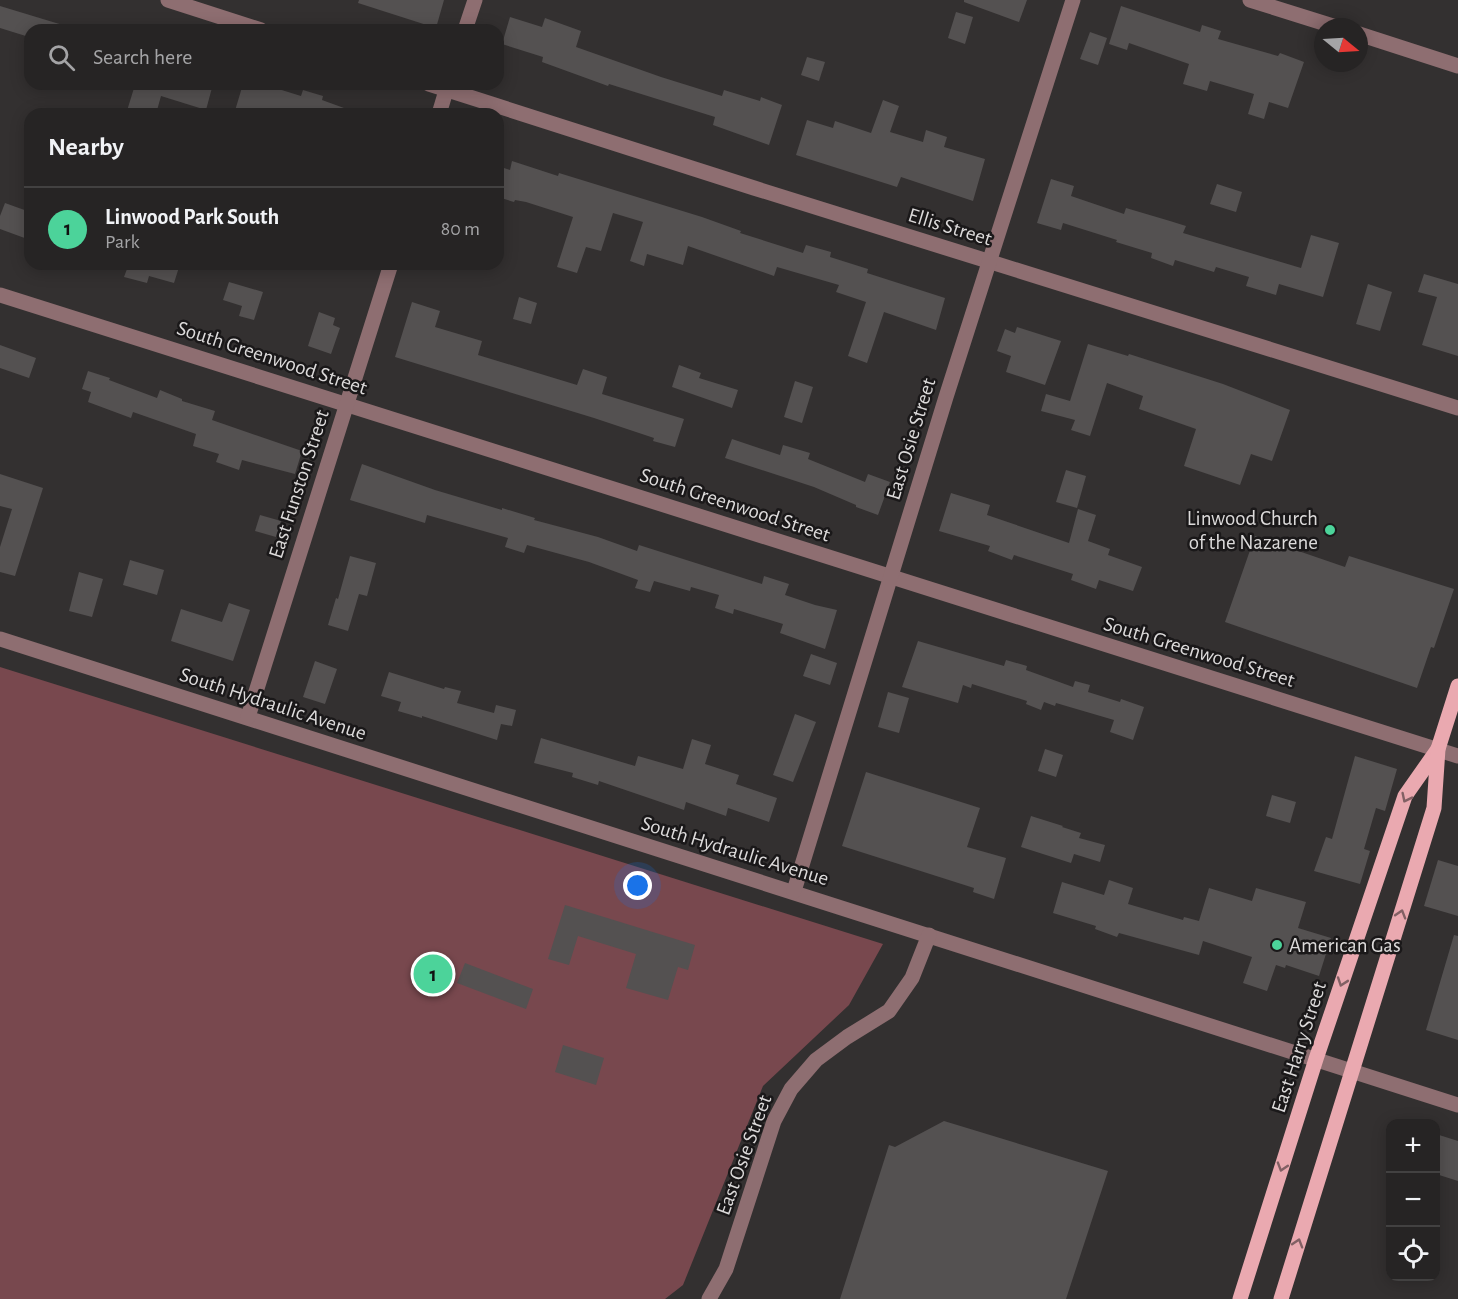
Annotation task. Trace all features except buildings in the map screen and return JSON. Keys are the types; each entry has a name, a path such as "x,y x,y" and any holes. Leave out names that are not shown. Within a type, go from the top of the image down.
{"main road":[{"name":"East Harry Street","path":"1281,1299 1434,808 1438,749 1458,686"},
{"name":"East Harry Street","path":"1240,1299 1316,1059 1405,796 1438,749"}],"street":[{"path":"168,0 242,24"},
{"path":"467,24 475,0"},
{"name":"East Osie Street","path":"794,891 1074,0"},
{"path":"1250,0 1314,20"},
{"path":"1368,37 1458,66"},
{"path":"441,108 446,90"},
{"name":"Ellis Street","path":"456,90 990,262 1458,408"},
{"name":"East Funston Street","path":"248,717 389,270"},
{"name":"South Greenwood Street","path":"0,295 1458,756"},
{"name":"South Hydraulic Avenue","path":"0,639 1458,1105"},
{"name":"East Osie Street","path":"709,1299 726,1269 774,1121 791,1089 816,1060 847,1037 889,1011 912,978 929,935"}],"shaded area":[{"path":"0,667 883,944 849,1005 763,1086 683,1285 665,1299 0,1299"}],"place":[{"name":"Linwood Church of the Nazarene","path":"1330,530"},
{"name":"American Gas","path":"1277,945"},
{"name":"Linwood Park South","path":"433,974"}]}
